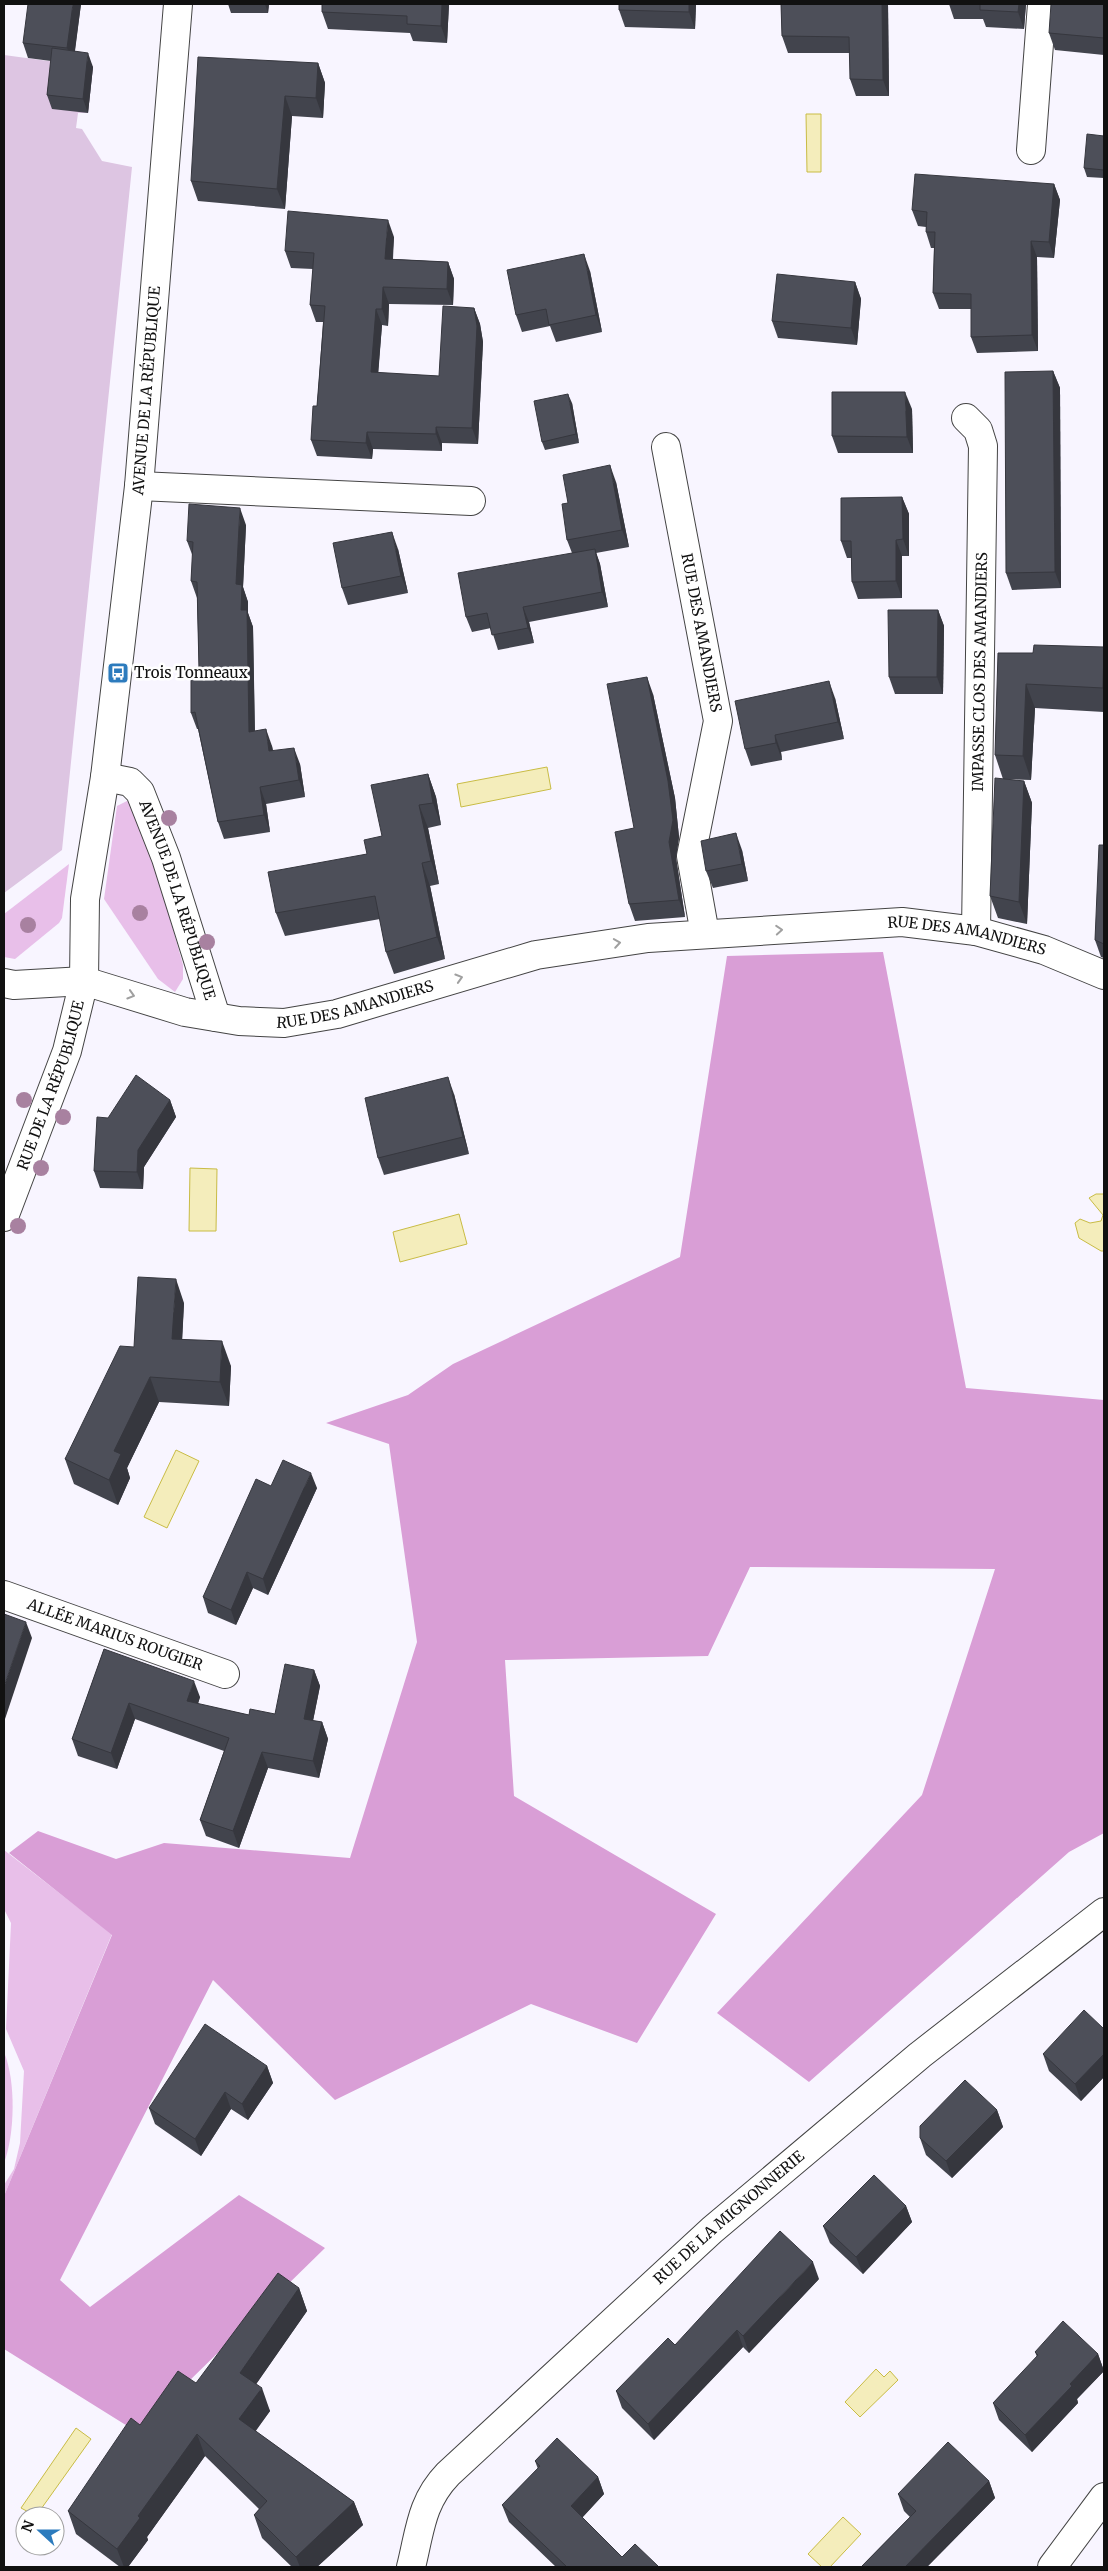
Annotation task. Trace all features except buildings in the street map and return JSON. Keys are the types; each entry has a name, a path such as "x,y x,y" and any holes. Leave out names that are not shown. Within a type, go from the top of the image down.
{"street":[{"name":"AVENUE DE LA RÉPUBLIQUE","path":"84,981 85,899 105,777 139,486 178,4"},
{"path":"1031,150 1042,4"},
{"name":"IMPASSE CLOS DES AMANDIERS","path":"966,418 978,430 982,446 976,931"},
{"name":"RUE DES AMANDIERS","path":"666,447 718,721 691,856 705,934"},
{"path":"139,486 471,502"},
{"name":"AVENUE DE LA RÉPUBLIQUE","path":"105,777 130,782 140,792 166,858 216,1017"},
{"name":"RUE DES AMANDIERS","path":"4,983 14,985 84,981 184,1012 284,1023 337,1014 536,955 648,938 902,922 976,931 1044,950 1104,975"},
{"name":"RUE DE LA RÉPUBLIQUE","path":"4,1217 68,1052 84,981"},
{"name":"ALLÉE MARIUS ROUGIER","path":"4,1595 225,1674"},
{"name":"RUE DE LA MIGNONNERIE","path":"411,2567 425,2507 434,2489 448,2474 712,2230 920,2055 1104,1912"},
{"path":"1052,2567 1104,2497"}],"shaded area":[{"path":"4,55 93,67 88,113 78,113 76,128 82,129 102,161 132,167 62,850 4,893"},
{"path":"806,114 821,114 821,172 807,172"},
{"path":"547,767 551,789 461,807 457,784"},
{"path":"127,801 134,801 139,808 183,965 183,979 175,992 158,979 104,899 117,806"},
{"path":"69,864 62,918 59,923 15,959 4,957 4,914"},
{"path":"883,952 966,1388 1104,1400 1104,1833 1069,1852 809,2082 717,2013 922,1795 995,1569 750,1567 708,1656 505,1660 514,1796 716,1914 637,2043 531,2004 335,2100 213,1980 60,2280 90,2307 239,2195 325,2248 137,2432 4,2349 4,2196 112,1935 9,1853 38,1831 116,1859 164,1843 350,1858 417,1642 389,1444 326,1423 408,1395 453,1364 680,1257 727,956"},
{"path":"190,1168 217,1169 216,1231 189,1231"},
{"path":"1096,1194 1104,1194 1104,1251 1079,1238 1075,1223 1080,1219 1090,1223 1101,1221 1103,1215 1089,1198"},
{"path":"459,1214 467,1244 400,1262 393,1232"},
{"path":"176,1450 199,1461 167,1528 144,1517"},
{"path":"4,1850 112,1934 4,2196 4,2185 14,2169 20,2143 24,2071 6,2029 11,1923 4,1909"},
{"path":"4,2052 11,2077 13,2108 8,2151 4,2163"},
{"path":"876,2369 884,2377 890,2371 898,2380 860,2417 845,2402"},
{"path":"76,2428 91,2439 43,2506 22,2506"},
{"path":"843,2517 861,2534 830,2567 822,2567 808,2554"}],"place":[{"name":"Trois Tonneaux","path":"118,673"}]}
